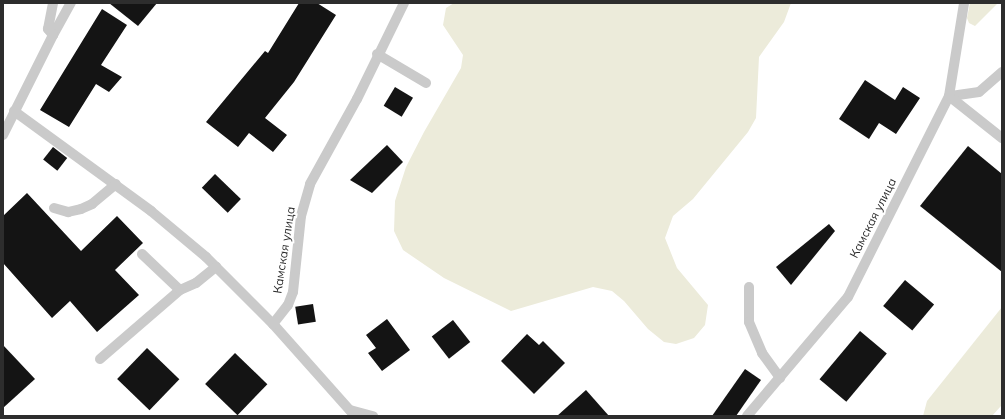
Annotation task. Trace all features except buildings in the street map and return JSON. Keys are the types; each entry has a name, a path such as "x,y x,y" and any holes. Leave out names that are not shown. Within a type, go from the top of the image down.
{"lane":[{"path":"53,3 48,30 53,35"},
{"path":"3,136 14,111 71,3"},
{"name":"Камская улица","path":"274,324 288,304 293,292 301,216 310,184 357,99 377,54 404,3"},
{"name":"Камская улица","path":"747,416 848,297 949,96 964,3"},
{"path":"377,54 426,83"},
{"path":"949,96 979,92 1002,72"},
{"path":"949,96 1002,138"},
{"path":"14,111 116,184 216,267 274,324 352,413 373,416"},
{"path":"54,208 68,212 81,209 92,204 116,184"},
{"path":"142,254 180,290"},
{"path":"100,359 180,290 196,283 216,267"},
{"path":"749,288 749,322 762,353 780,378"}],"green space":[{"path":"454,3 791,3 784,22 759,57 756,118 748,132 693,199 673,216 665,238 677,268 708,305 705,325 694,338 676,344 664,342 648,329 624,301 612,291 593,287 511,311 444,278 403,250 394,231 395,201 406,167 424,132 461,68 463,55 443,25 446,8"},
{"path":"970,3 998,3 975,26 969,23 967,18"},
{"path":"1002,307 1001,406 992,416 923,416 927,401"}]}
